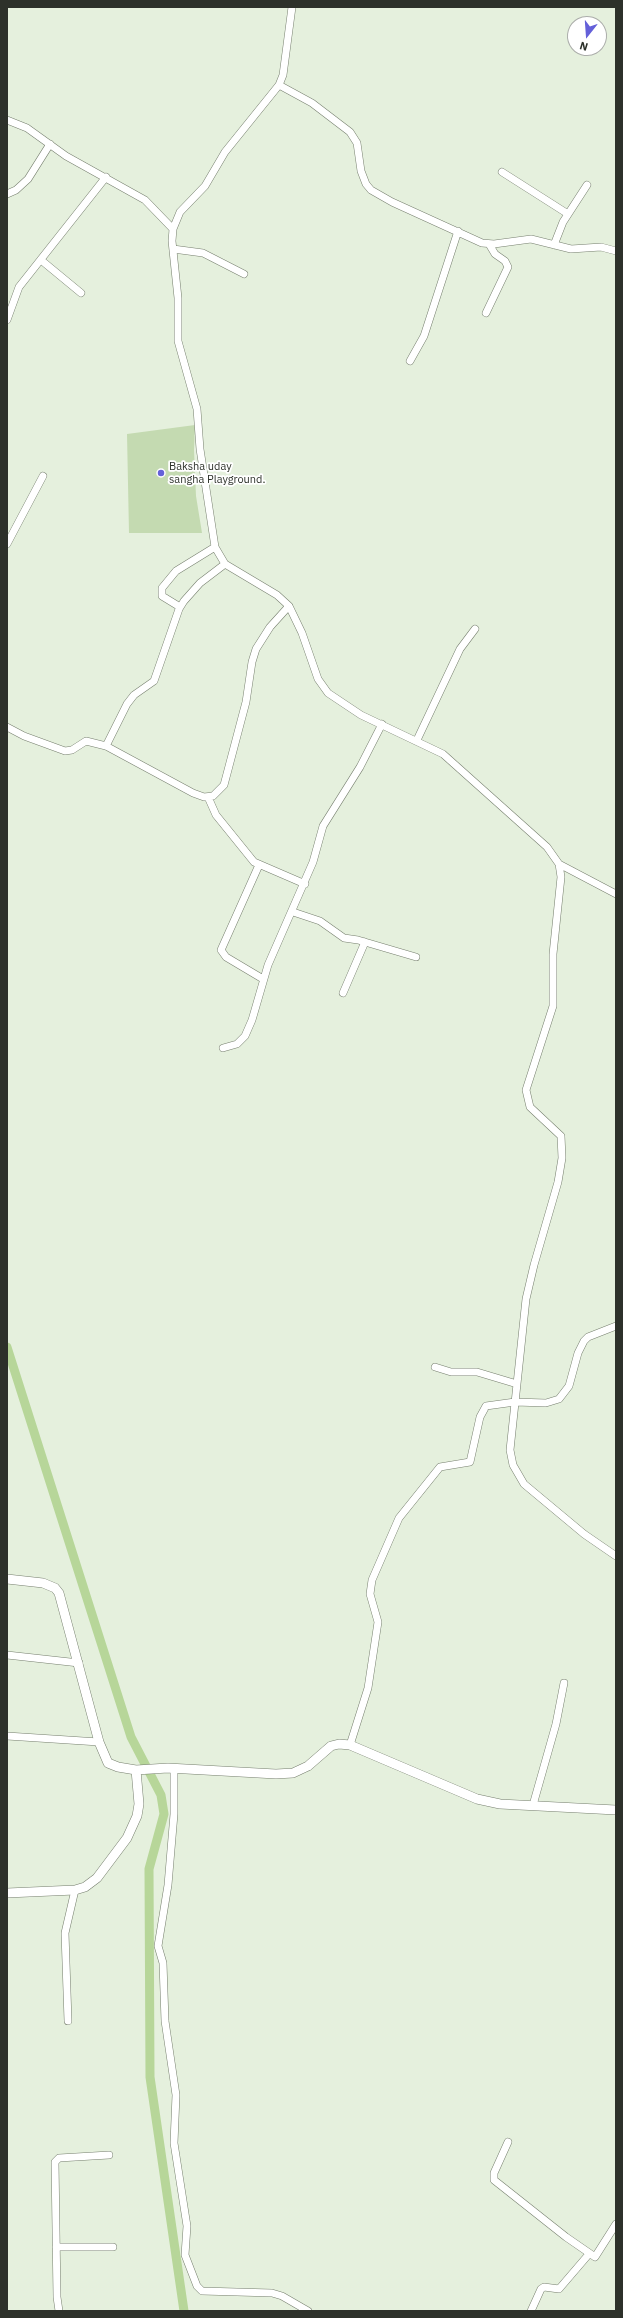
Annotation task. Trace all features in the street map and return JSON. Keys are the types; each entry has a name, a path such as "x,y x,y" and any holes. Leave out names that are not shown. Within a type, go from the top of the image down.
{"street":[{"path":"292,7 283,75 279,84 225,152 205,186 180,212 173,229 173,249 178,298 178,341 197,409 200,449 215,547 225,564 277,595 289,606 302,633 318,680 328,693 349,708 416,740 451,760 547,847 559,864 561,877 553,954 553,1006 526,1090 530,1107 561,1136 562,1158 558,1182 534,1264 526,1299 510,1450 513,1466 520,1477 556,1512 616,1556"},
{"path":"279,84 312,102 350,132 359,150 361,171 366,184 371,190 392,202 475,240 489,244 524,239 554,244 571,249 601,247 616,250"},
{"path":"7,120 27,128 50,144 145,200 173,229"},
{"path":"7,194 16,190 28,178 50,144"},
{"path":"502,172 568,214"},
{"path":"7,320 19,287 106,177"},
{"path":"554,244 560,228 587,185"},
{"path":"410,361 424,336 458,231"},
{"path":"486,313 508,267 505,261 494,254 489,244"},
{"path":"173,249 203,253 244,274"},
{"path":"41,260 81,293"},
{"path":"7,544 43,476"},
{"path":"180,607 162,596 162,588 176,571 215,547"},
{"path":"106,746 127,704 134,695 154,681 180,607 200,583 225,564"},
{"path":"7,727 24,736 65,751 72,750 86,741 106,746 168,781 193,793 204,797 208,796 220,790 224,784 246,702 252,662 256,649 270,627 289,606"},
{"path":"416,740 460,649 475,629"},
{"path":"223,1048 237,1044 245,1036 252,1020 264,980 305,884 323,826 360,767 382,724"},
{"path":"208,796 216,815 259,865 305,884"},
{"path":"559,864 616,894"},
{"path":"259,865 221,950 226,957 264,980"},
{"path":"292,912 320,921 344,938 365,942 416,957"},
{"path":"344,994 365,942"},
{"path":"350,1745 368,1688 378,1622 370,1594 372,1580 399,1518 440,1467 470,1462 480,1417 486,1406 515,1402 546,1403 559,1399 569,1386 578,1353 584,1341 593,1335 616,1326"},
{"path":"435,1367 451,1372 477,1372 517,1384"},
{"path":"7,1579 43,1583 55,1588 59,1593 99,1742 108,1763 140,1770 171,1768 276,1774 293,1773 308,1766 331,1746 339,1744 350,1745 477,1799 500,1804 616,1810"},
{"path":"7,1655 79,1663"},
{"path":"533,1805 556,1724 564,1683"},
{"path":"7,1736 99,1742"},
{"path":"171,1768 174,1814 168,1885 158,1946 163,1963 164,2021 176,2095 174,2143 187,2226 185,2255 197,2286 202,2291 272,2293 282,2296 308,2311"},
{"path":"7,1893 75,1890 85,1887 97,1878 127,1838 137,1816 139,1804 140,1770"},
{"path":"68,2021 66,1926 75,1890"},
{"path":"508,2142 494,2173 494,2180 589,2254 594,2257 596,2256 616,2224"},
{"path":"59,2311 56,2247 56,2159 109,2155"},
{"path":"56,2247 113,2247"},
{"path":"531,2311 542,2288 559,2289 589,2254"}],"green space":[{"name":"Baksha uday sangha Playground.","path":"195,425 194,450 196,496 202,533 129,533 127,434"}],"waterway":[{"path":"7,1347 131,1737 161,1795 164,1814 149,1869 150,2077 184,2311"}],"place":[{"name":"Baksha uday sangha Playground.","path":"161,473"}]}
